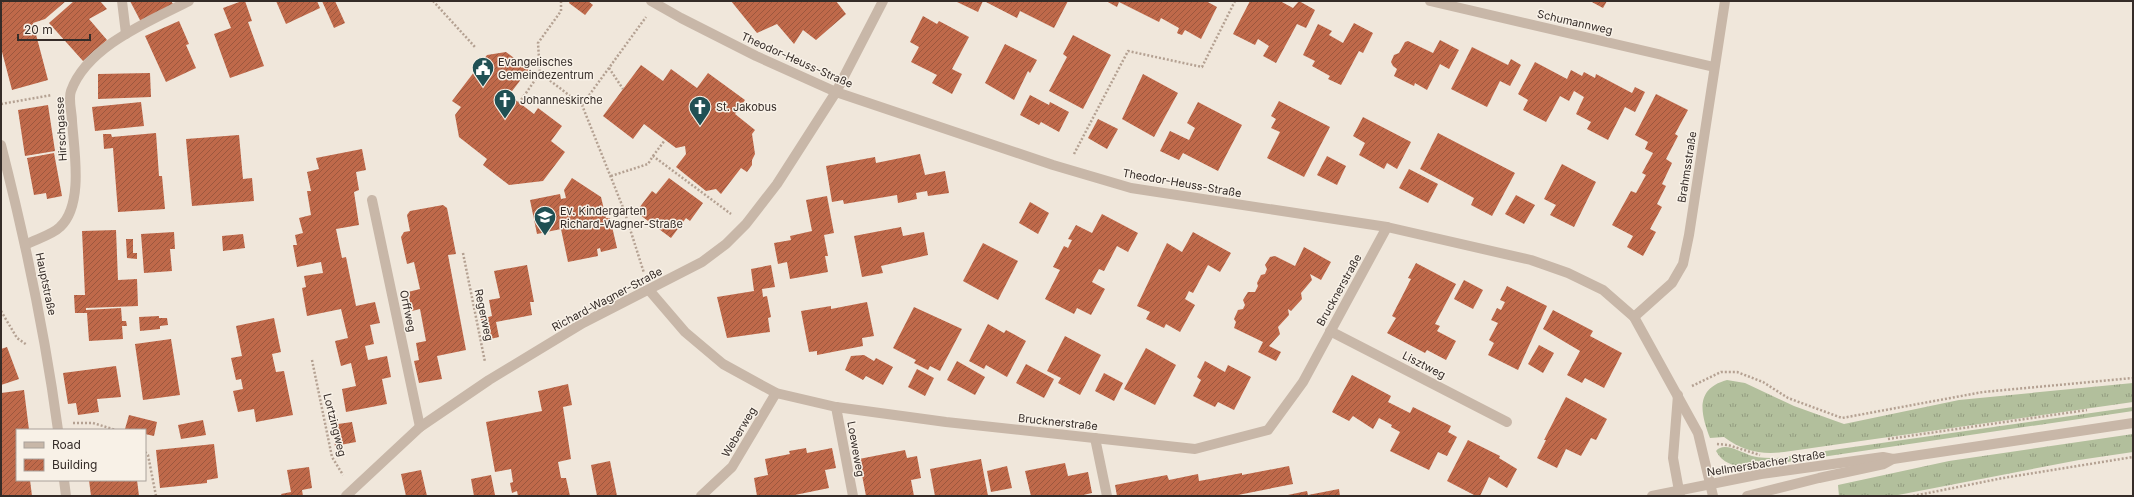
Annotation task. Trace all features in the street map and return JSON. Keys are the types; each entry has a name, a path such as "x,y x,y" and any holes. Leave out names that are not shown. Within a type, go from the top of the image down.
{"street":[{"path":"122,1 126,34"},
{"name":"Hirschgasse","path":"25,245 60,227 71,210 76,183 70,92 84,69 106,47 126,34 189,1"},
{"name":"Richard-Wagner-Straße","path":"348,493 420,427 489,380 583,323 702,262 726,244 746,224 777,184 836,92 883,1"},
{"name":"Schumannweg","path":"1430,1 1714,67"},
{"name":"Brahmsstraße","path":"1634,317 1672,282 1683,264 1689,235 1725,1"},
{"name":"Theodor-Heuss-Straße","path":"653,2 756,56 836,92 1066,168 1132,188 1387,227 1531,260 1568,273 1603,290 1634,317 1698,433 1713,496"},
{"name":"Hauptstraße","path":"1,145 25,245 47,350 57,427"},
{"name":"Orffweg","path":"372,200 420,427"},
{"name":"Brucknerstraße","path":"649,290 685,332 723,364 776,393 836,407 1195,449 1268,430 1303,382 1387,227"},
{"name":"Lisztweg","path":"1330,331 1506,422"},
{"name":"Weberweg","path":"701,496 732,467 776,393"},
{"path":"1678,395 1673,458 1679,493"},
{"name":"Loeweweg","path":"836,407 853,496"},
{"path":"1887,460 2133,423"},
{"path":"1095,438 1107,496"},
{"name":"Nellmersbacher Straße","path":"1652,496 1679,493 1710,483 1887,460"},
{"name":"Nellmersbacher Straße","path":"1748,496 1887,460"},
{"path":"64,481 66,496"}],"path":[{"path":"433,1 475,47"},
{"path":"519,103 540,74 538,43 560,12 561,1"},
{"path":"1066,168 1128,51 1202,67 1235,1"},
{"path":"582,105 609,68 653,2"},
{"path":"609,68 623,89"},
{"path":"540,74 582,105 624,210 649,290"},
{"path":"1,104 70,92"},
{"path":"611,176 648,164 665,140"},
{"path":"653,156 746,224"},
{"name":"Regerweg","path":"463,254 489,380"},
{"path":"1,311 17,338 27,345 47,350"},
{"name":"Lortzingweg","path":"312,360 332,457 348,493"},
{"path":"1678,395 1704,379 1716,374 1737,372 1763,382 1788,398 1842,418 1983,392 2133,378"},
{"path":"1884,440 2092,410"},
{"path":"57,427 93,423 113,429"},
{"path":"1721,443 1764,456"},
{"path":"146,453 148,455 156,496"},
{"path":"1914,496 2010,476 2133,457"}],"green space":[{"path":"1727,380 1745,383 1794,406 1844,424 1959,400 2133,383 2133,402 1784,452 1768,453 1745,449 1724,437 1710,438 1704,420 1703,403 1705,396 1709,389 1716,384"},
{"path":"2133,407 2133,411 1747,468 1725,461 1716,451 1719,448 1728,447 1752,456 1761,458 1777,458"},
{"path":"2133,434 2133,452 2079,460 1893,496 1839,496 1838,485 1949,461"}],"building":[{"path":"1,1 66,1 45,19 33,23 48,80 12,90 1,48"},
{"path":"74,1 100,1 107,9 89,19 107,40 83,61 49,23"},
{"path":"130,1 171,1 173,4 141,22"},
{"path":"245,1 252,21 248,22 264,66 230,78 214,34 231,28 223,8"},
{"path":"276,1 317,1 320,8 286,24"},
{"path":"322,1 335,1 345,23 334,28"},
{"path":"570,1 588,1 593,5 585,15 569,3"},
{"path":"731,1 836,1 846,14 816,40 803,30 794,44 777,24 757,33"},
{"path":"955,1 983,1 978,12"},
{"path":"984,1 1068,1 1054,28 1020,11 1017,18"},
{"path":"1106,1 1206,1 1217,7 1201,39 1185,30 1182,35 1177,33 1179,28 1161,18 1159,22 1119,2 1117,7"},
{"path":"1250,1 1280,1 1293,8 1299,1 1315,10 1306,28 1297,24 1276,63 1263,56 1269,46 1258,39 1255,45 1233,34"},
{"path":"1590,1 1607,1 1603,8"},
{"path":"923,16 937,24 939,21 969,37 952,69 962,74 952,94 932,83 937,75 911,62 919,47 910,42"},
{"path":"179,21 189,44 186,45 196,68 166,82 145,36"},
{"path":"1354,23 1373,33 1363,53 1359,51 1341,85 1328,79 1330,76 1312,66 1315,61 1303,55 1318,24 1332,31 1329,35 1343,43"},
{"path":"1073,35 1111,55 1083,109 1049,91 1067,57 1063,54"},
{"path":"1440,40 1459,50 1449,69 1440,64 1427,90 1415,83 1414,86 1394,76 1397,69 1391,62 1394,55 1399,53 1405,42 1408,41 1433,53"},
{"path":"1005,44 1037,60 1030,73 1028,71 1014,100 985,83"},
{"path":"1472,47 1508,65 1511,59 1521,65 1510,86 1500,81 1487,107 1451,89"},
{"name":"Johanneskirche","path":"506,52 529,69 509,95 534,114 538,108 562,126 551,141 565,152 543,181 509,185 483,165 487,159 459,137 455,115 461,107 452,101 487,55"},
{"path":"1535,62 1567,79 1571,70 1582,76 1584,72 1595,78 1596,74 1632,93 1635,87 1645,92 1635,112 1625,107 1608,140 1587,129 1591,122 1576,114 1584,97 1574,91 1569,101 1560,96 1546,122 1523,110 1528,100 1518,94"},
{"name":"St. Jakobus","path":"641,65 663,81 671,69 697,88 708,73 745,100 735,114 755,130 752,134 755,154 752,160 752,165 747,172 741,168 721,194 716,189 706,191 676,167 686,154 685,146 676,148 644,124 633,139 603,116"},
{"path":"150,73 151,97 98,99 98,74"},
{"path":"1143,74 1178,93 1154,137 1122,119"},
{"path":"1656,94 1688,110 1675,134 1678,136 1666,159 1672,163 1662,184 1666,186 1657,204 1662,207 1650,229 1656,232 1643,256 1627,247 1633,236 1612,225 1631,191 1636,193 1646,175 1642,173 1653,153 1645,149 1648,142 1635,135"},
{"path":"1030,95 1049,105 1050,102 1069,112 1059,132 1041,122 1039,125 1020,115"},
{"path":"1279,101 1330,127 1304,177 1267,158 1280,132 1271,128 1276,119 1271,116"},
{"path":"141,102 144,126 95,131 92,107"},
{"path":"1198,102 1242,125 1218,171 1183,153 1179,160 1160,151 1170,131 1189,140 1195,128 1187,123"},
{"path":"48,105 55,151 25,156 18,110"},
{"path":"1363,117 1411,142 1397,169 1387,163 1384,169 1359,155 1365,143 1353,136"},
{"path":"1098,119 1118,129 1107,149 1088,138"},
{"path":"156,133 159,176 162,176 165,209 118,212 113,148 104,149 103,134 111,134 112,137"},
{"path":"1438,133 1515,173 1492,216 1471,205 1474,198 1420,169"},
{"path":"239,135 243,179 252,178 254,201 192,206 186,139"},
{"path":"362,149 366,170 356,172 359,190 354,192 359,225 336,229 342,258 346,257 356,306 375,302 380,323 370,325 374,344 365,346 368,360 387,356 391,377 382,379 387,404 346,412 342,389 356,386 351,363 341,366 335,341 348,338 341,309 307,316 302,288 306,287 304,276 323,273 321,262 297,267 293,245 297,245 295,235 303,233 299,218 311,215 307,191 311,191 307,172 319,169 316,158"},
{"path":"54,153 62,196 47,199 46,193 34,195 27,158"},
{"path":"920,154 925,175 945,171 949,193 928,196 927,191 916,193 917,199 898,203 897,195 844,204 843,200 832,202 826,166 875,157 876,163"},
{"path":"1327,156 1346,166 1337,185 1317,175"},
{"path":"1562,164 1596,182 1574,227 1550,215 1556,205 1544,199"},
{"path":"1409,169 1438,184 1428,203 1399,188"},
{"path":"572,178 601,197 606,218 610,218 617,248 601,252 600,248 597,249 598,256 568,262 561,229 537,234 530,200 560,194 561,199 566,198 564,190"},
{"path":"669,178 703,203 690,221 686,218 671,238 636,212 652,191 656,194"},
{"path":"1516,195 1535,205 1524,224 1505,214"},
{"path":"827,196 834,233 824,235 828,256 825,256 828,272 790,279 787,262 778,264 774,243 791,240 790,236 812,231 806,200"},
{"path":"1030,202 1049,213 1038,234 1019,223"},
{"path":"443,205 447,208 456,254 448,255 466,350 437,356 442,379 419,383 414,361 419,360 416,343 426,341 420,309 412,311 408,292 420,289 414,262 407,264 401,237 404,232 410,231 407,215 410,211"},
{"path":"1102,214 1138,233 1128,252 1117,246 1104,271 1099,269 1092,282 1105,289 1091,315 1077,308 1074,314 1045,299 1060,270 1053,267 1064,246 1068,248 1072,240 1068,239 1076,225 1092,233"},
{"path":"901,227 903,236 924,232 928,255 881,266 883,273 862,277 854,236"},
{"path":"116,230 118,280 137,279 138,306 86,308 86,310 121,308 122,321 126,321 127,326 122,326 123,339 89,341 87,313 75,313 74,295 85,295 82,231"},
{"path":"174,232 175,249 170,249 172,271 144,273 141,234"},
{"path":"1193,232 1231,253 1220,272 1208,265 1193,293 1189,291 1185,299 1195,305 1180,332 1166,324 1164,328 1146,319 1150,312 1137,306 1167,243 1182,252"},
{"path":"243,234 245,248 223,251 222,236"},
{"path":"126,239 133,239 133,253 137,253 137,259 127,258"},
{"path":"983,243 1018,261 998,300 963,281"},
{"path":"1304,247 1331,262 1321,280 1310,274 1312,280 1301,293 1302,299 1291,311 1288,309 1289,315 1278,327 1280,334 1269,346 1281,352 1276,361 1258,352 1263,342 1234,328 1236,322 1234,319 1238,310 1243,309 1245,305 1243,300 1248,292 1255,292 1261,275 1265,274 1267,269 1265,265 1270,257 1275,256 1295,266"},
{"path":"1416,263 1456,284 1435,324 1440,326 1437,331 1456,341 1446,360 1427,350 1425,353 1387,333 1396,318 1392,316 1411,279 1408,278"},
{"path":"527,265 534,302 530,302 532,315 496,322 499,337 486,340 481,319 492,316 489,300 500,298 494,271"},
{"path":"771,265 775,287 762,289 763,297 767,296 771,317 768,318 770,332 727,338 717,297 754,291 751,269"},
{"path":"1464,280 1483,290 1473,309 1454,299"},
{"path":"1507,286 1547,306 1518,370 1488,355 1494,343 1489,340 1498,323 1491,320 1497,308 1501,310 1505,302 1500,300"},
{"path":"867,302 874,336 862,338 863,346 817,355 817,351 809,352 801,311 831,306 831,309"},
{"path":"914,307 962,329 940,371 930,366 928,370 914,363 916,360 893,348"},
{"path":"1553,310 1593,331 1590,336 1622,353 1604,388 1585,378 1582,383 1567,375 1580,351 1543,329"},
{"path":"159,316 159,318 167,318 168,325 160,326 160,329 140,331 139,317"},
{"path":"274,318 281,352 272,354 276,372 284,371 293,415 256,422 254,409 238,412 233,391 243,389 241,379 236,380 231,358 242,356 236,326"},
{"path":"988,324 1004,333 1006,330 1026,341 1007,377 986,365 984,369 969,361"},
{"path":"1065,336 1101,355 1080,395 1058,383 1061,378 1047,371"},
{"path":"171,339 180,395 143,400 135,344"},
{"path":"1539,345 1554,353 1543,373 1528,364"},
{"path":"7,347 19,379 1,385 1,349"},
{"path":"1146,348 1176,365 1155,405 1124,389"},
{"path":"864,355 874,361 876,358 893,367 883,385 866,376 863,380 845,370 851,356"},
{"path":"957,361 985,377 975,395 947,380"},
{"path":"1205,361 1225,372 1228,365 1251,377 1234,410 1218,402 1215,407 1193,396 1201,380 1197,377"},
{"path":"1026,364 1054,379 1044,398 1016,383"},
{"path":"116,366 121,397 97,399 99,412 78,415 76,403 68,404 63,373"},
{"path":"917,369 934,378 925,396 908,387"},
{"path":"1104,373 1123,383 1114,401 1095,391"},
{"path":"1352,375 1391,396 1388,402 1410,413 1413,407 1451,426 1448,432 1457,437 1447,456 1438,452 1429,470 1390,451 1400,432 1391,427 1392,425 1379,418 1373,429 1353,416 1349,421 1332,412"},
{"path":"568,384 572,405 563,407 571,459 558,462 561,478 566,478 570,496 518,496 517,491 512,493 510,483 513,482 511,469 495,472 486,422 542,411 538,391"},
{"path":"24,390 29,429 16,429 16,481 30,481 32,496 1,496 1,393"},
{"path":"1566,397 1607,419 1596,440 1591,438 1581,456 1566,449 1557,468 1537,458 1546,440 1544,440"},
{"path":"129,415 157,422 154,436 146,434 146,429 125,429"},
{"path":"203,420 206,435 181,439 178,425"},
{"path":"352,422 356,442 335,446 331,425"},
{"path":"1468,440 1500,456 1499,458 1517,469 1507,488 1489,477 1480,496 1476,496 1447,481"},
{"path":"214,444 218,478 207,480 207,483 160,488 156,450"},
{"path":"806,448 807,453 832,448 836,468 825,470 829,488 790,496 757,496 754,478 768,475 765,459 790,454 789,451"},
{"path":"905,450 907,458 917,456 921,478 911,480 914,496 866,496 859,459"},
{"path":"981,459 988,496 935,496 930,469"},
{"path":"610,461 617,496 597,496 591,465"},
{"path":"1065,463 1068,476 1088,472 1092,493 1079,496 1031,496 1025,471"},
{"path":"1007,466 1012,488 991,492 987,471"},
{"path":"1289,466 1293,484 1233,496 1117,496 1115,485 1167,475 1169,480 1198,474 1199,481"},
{"path":"309,467 312,488 302,490 303,496 282,496 281,494 291,492 287,470"},
{"path":"421,470 427,496 406,496 401,474"},
{"path":"491,475 495,495 474,496 471,479"},
{"path":"89,481 137,481 139,496 91,496"},
{"path":"1339,489 1340,496 1283,496 1307,491 1308,495"}],"place":[{"name":"Evangelisches Gemeindezentrum","path":"483,88"},
{"name":"Johanneskirche","path":"505,120"},
{"name":"St. Jakobus","path":"700,126"},
{"name":"Ev. Kindergarten Richard-Wagner-Straße","path":"545,236"}]}
